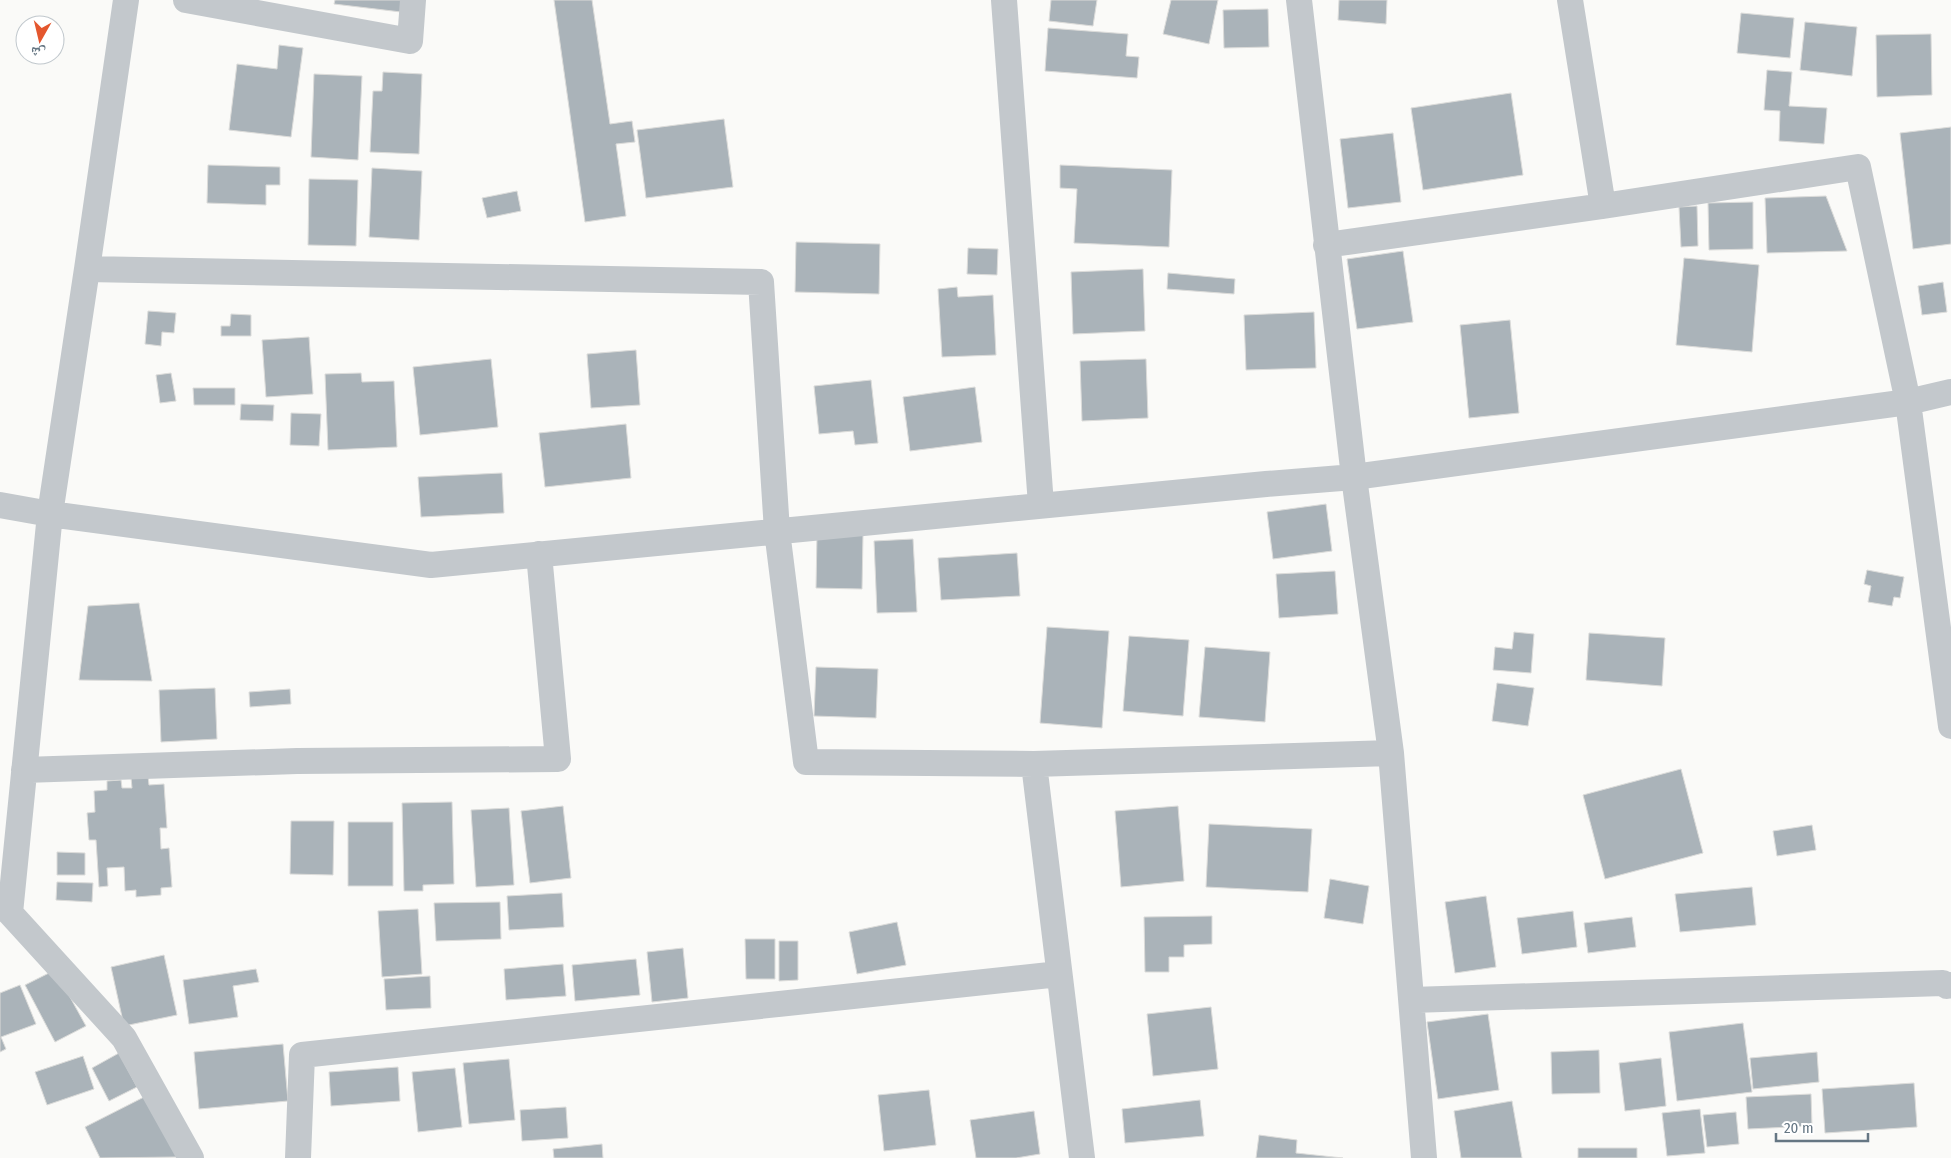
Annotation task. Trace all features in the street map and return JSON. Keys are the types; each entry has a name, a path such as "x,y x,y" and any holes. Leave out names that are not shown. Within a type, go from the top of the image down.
{"street":[{"path":"126,0 50,514 24,770 5,908 124,1038 191,1158"},
{"path":"186,0 410,40 413,0"},
{"path":"1004,0 1041,505"},
{"path":"1299,0 1354,477 1391,753 1424,1158"},
{"path":"1570,0 1603,206"},
{"path":"1326,245 1858,168 1908,402 1951,726"},
{"path":"87,269 761,282 777,531 806,762 1034,764 1391,753"},
{"path":"0,505 50,514 431,564 1354,477 1908,402 1951,392"},
{"path":"24,770 297,761 558,759 538,554"},
{"path":"1034,764 1082,1158"},
{"path":"298,1158 302,1055 1060,974"},
{"path":"1412,1000 1943,983 1947,986 1951,985"}],"building":[{"path":"335,0 402,0 401,12 334,4"},
{"path":"554,0 592,0 610,124 632,121 635,142 616,144 626,216 585,222"},
{"path":"1051,0 1097,0 1093,26 1049,21"},
{"path":"1171,0 1218,0 1209,44 1163,34"},
{"path":"1339,0 1387,0 1386,24 1338,20"},
{"path":"1268,9 1269,47 1224,48 1223,10"},
{"path":"1741,13 1794,18 1790,58 1737,53"},
{"path":"1805,22 1857,27 1852,76 1800,70"},
{"path":"1048,28 1128,34 1126,56 1139,57 1137,78 1045,71"},
{"path":"1931,34 1932,95 1877,97 1876,35"},
{"path":"279,45 303,48 291,137 229,130 237,64 277,69"},
{"path":"1767,70 1792,72 1789,106 1827,108 1824,144 1779,141 1780,111 1764,110"},
{"path":"383,72 422,74 419,154 370,152 373,91 382,91"},
{"path":"314,74 362,76 358,160 311,157"},
{"path":"1511,93 1523,175 1423,190 1411,108"},
{"path":"724,119 733,187 646,198 637,130"},
{"path":"1951,127 1951,244 1913,249 1900,133"},
{"path":"1393,133 1401,202 1348,208 1340,139"},
{"path":"208,165 280,167 280,185 266,185 266,205 207,203"},
{"path":"1060,165 1172,170 1169,247 1074,243 1077,189 1060,188"},
{"path":"372,168 422,171 419,240 369,237"},
{"path":"309,179 358,180 356,246 308,245"},
{"path":"517,191 521,211 487,218 482,198"},
{"path":"1826,196 1847,251 1767,253 1765,198"},
{"path":"1753,202 1753,249 1709,250 1708,203"},
{"path":"1697,206 1698,246 1681,247 1679,207"},
{"path":"796,242 880,244 879,294 795,292"},
{"path":"968,248 998,249 997,275 967,274"},
{"path":"1403,251 1413,322 1357,329 1347,259"},
{"path":"1684,258 1759,265 1752,352 1676,345"},
{"path":"1143,269 1145,331 1073,334 1071,272"},
{"path":"1168,273 1235,279 1234,294 1167,289"},
{"path":"1943,282 1947,312 1922,315 1918,286"},
{"path":"957,287 958,297 993,295 996,355 942,357 938,289"},
{"path":"148,311 176,313 174,333 162,332 161,346 145,344"},
{"path":"1314,312 1316,368 1246,370 1244,315"},
{"path":"231,314 251,315 251,336 221,336 221,326 230,326"},
{"path":"1510,320 1519,413 1469,418 1460,325"},
{"path":"309,337 313,394 266,397 262,340"},
{"path":"636,350 640,405 591,408 587,354"},
{"path":"491,359 498,427 420,435 413,367"},
{"path":"1146,359 1148,418 1082,421 1080,361"},
{"path":"171,373 176,401 160,403 156,375"},
{"path":"361,373 362,382 394,381 397,447 328,450 325,374"},
{"path":"871,380 878,443 855,445 853,431 819,434 814,386"},
{"path":"975,387 982,442 910,451 903,397"},
{"path":"193,388 235,388 235,405 194,405"},
{"path":"241,404 274,405 273,421 240,420"},
{"path":"291,413 321,414 319,446 290,445"},
{"path":"626,424 631,478 545,487 539,433"},
{"path":"502,473 504,513 421,517 418,477"},
{"path":"1326,504 1332,551 1273,559 1267,512"},
{"path":"817,534 863,535 862,589 816,588"},
{"path":"913,539 917,612 877,613 874,541"},
{"path":"1017,553 1020,596 941,600 938,558"},
{"path":"1867,570 1904,577 1900,598 1894,597 1892,606 1868,602 1871,586 1864,584"},
{"path":"1335,571 1338,614 1279,618 1276,574"},
{"path":"139,603 152,681 79,680 88,606"},
{"path":"1047,627 1109,631 1102,728 1040,723"},
{"path":"1514,632 1534,634 1531,673 1493,670 1495,647 1512,649"},
{"path":"1589,633 1665,638 1662,686 1586,680"},
{"path":"1129,636 1189,640 1183,716 1123,711"},
{"path":"1205,647 1270,652 1265,722 1199,717"},
{"path":"816,667 878,669 876,718 814,716"},
{"path":"1497,683 1534,688 1528,726 1492,721"},
{"path":"215,688 217,739 161,742 159,690"},
{"path":"290,689 291,704 250,707 249,692"},
{"path":"1681,769 1703,853 1605,879 1583,795"},
{"path":"148,776 149,785 164,784 167,828 160,828 161,849 169,848 172,887 161,888 161,895 136,897 136,890 125,891 124,867 107,868 108,886 99,887 96,840 89,840 87,813 95,812 94,791 107,790 107,781 121,780 122,788 132,788 131,777"},
{"path":"452,802 454,884 423,885 423,891 404,891 402,803"},
{"path":"563,806 571,878 530,883 521,811"},
{"path":"1178,806 1184,881 1121,887 1115,811"},
{"path":"509,808 514,885 476,887 471,810"},
{"path":"291,821 334,821 333,875 290,874"},
{"path":"348,822 393,822 393,886 348,886"},
{"path":"1209,824 1312,829 1308,892 1206,887"},
{"path":"1812,825 1816,850 1777,856 1773,831"},
{"path":"57,852 85,853 85,875 57,875"},
{"path":"1330,879 1369,886 1363,924 1324,918"},
{"path":"57,882 93,883 92,902 56,900"},
{"path":"1752,887 1756,925 1680,932 1675,894"},
{"path":"562,893 564,927 509,930 507,896"},
{"path":"1486,896 1496,967 1455,973 1445,902"},
{"path":"500,902 501,939 436,941 434,903"},
{"path":"418,909 422,974 382,977 378,911"},
{"path":"1573,911 1577,947 1522,954 1517,918"},
{"path":"1212,916 1212,944 1184,945 1184,957 1169,957 1169,972 1145,972 1144,917"},
{"path":"1632,917 1636,947 1588,953 1584,923"},
{"path":"897,922 906,965 857,974 849,932"},
{"path":"745,939 775,939 775,979 746,979"},
{"path":"779,941 798,941 798,980 779,981"},
{"path":"683,948 688,998 652,1002 647,952"},
{"path":"164,955 177,1015 124,1026 111,967"},
{"path":"636,959 640,995 575,1001 572,965"},
{"path":"563,964 566,996 506,1000 504,969"},
{"path":"256,969 259,982 233,986 238,1017 189,1024 183,980"},
{"path":"55,970 86,1026 55,1042 25,985"},
{"path":"430,976 431,1008 386,1010 384,979"},
{"path":"20,985 36,1024 1,1037 6,1049 0,1052 0,993"},
{"path":"1211,1007 1218,1069 1153,1076 1147,1014"},
{"path":"1488,1014 1499,1090 1438,1099 1427,1022"},
{"path":"1743,1023 1752,1092 1677,1101 1669,1032"},
{"path":"283,1044 288,1101 199,1109 194,1052"},
{"path":"1599,1050 1600,1093 1552,1094 1551,1052"},
{"path":"1817,1052 1819,1082 1753,1089 1750,1058"},
{"path":"119,1053 137,1087 109,1101 92,1068"},
{"path":"83,1056 94,1089 47,1105 35,1072"},
{"path":"1661,1058 1666,1106 1625,1111 1619,1063"},
{"path":"509,1059 515,1120 469,1124 463,1063"},
{"path":"398,1067 400,1101 331,1106 329,1072"},
{"path":"455,1068 462,1127 418,1132 412,1072"},
{"path":"1914,1083 1917,1127 1825,1133 1822,1089"},
{"path":"929,1090 936,1145 884,1151 878,1095"},
{"path":"1811,1094 1812,1126 1748,1129 1746,1097"},
{"path":"146,1096 177,1157 100,1158 85,1127"},
{"path":"1200,1100 1204,1136 1125,1143 1122,1109"},
{"path":"1512,1101 1522,1158 1461,1158 1454,1111"},
{"path":"566,1107 568,1138 522,1141 520,1110"},
{"path":"1700,1109 1705,1153 1667,1156 1662,1113"},
{"path":"1034,1111 1040,1154 1016,1158 976,1158 970,1120"},
{"path":"1736,1112 1739,1144 1707,1147 1703,1115"},
{"path":"1259,1135 1297,1140 1296,1153 1343,1158 1256,1158"},
{"path":"602,1144 603,1158 554,1158 553,1149"},
{"path":"1578,1148 1637,1148 1637,1158 1578,1158"}]}
